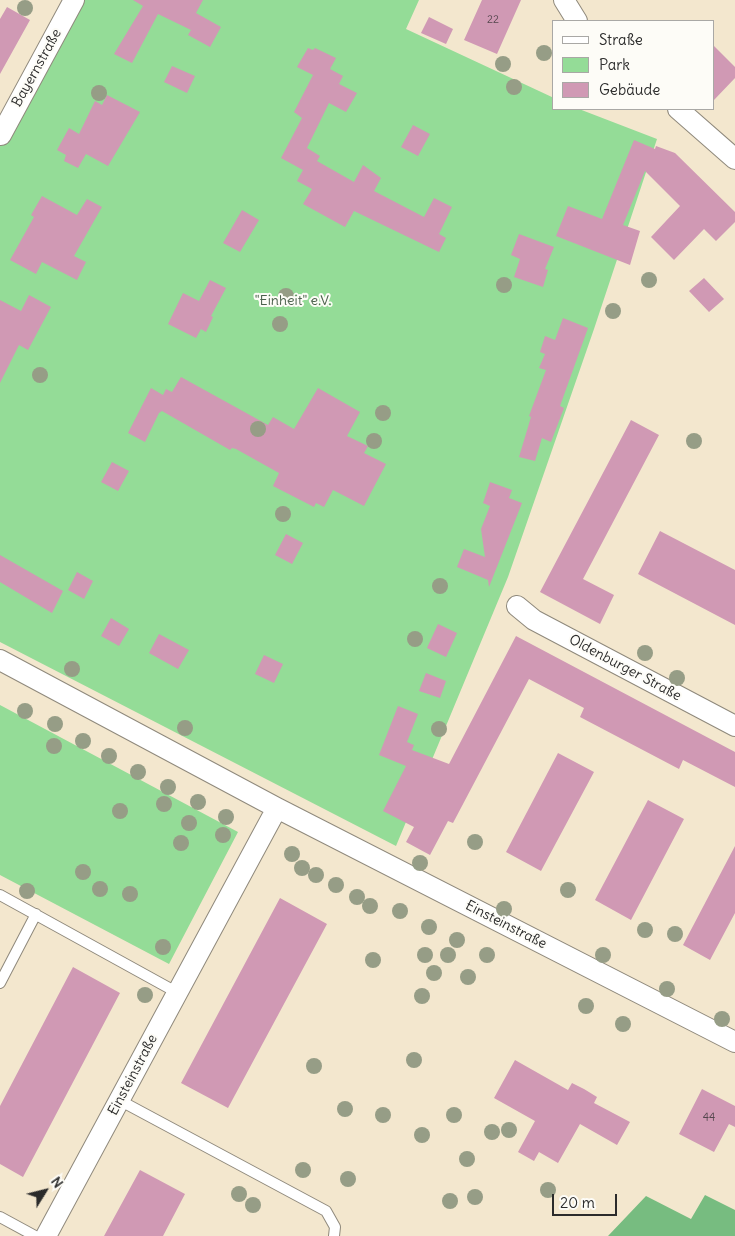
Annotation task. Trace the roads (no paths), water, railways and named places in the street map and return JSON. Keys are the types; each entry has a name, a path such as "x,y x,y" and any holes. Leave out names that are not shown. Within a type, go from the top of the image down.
{"street":[{"name":"Bayernstraße","path":"1,136 74,0"},
{"path":"564,0 576,20"},
{"path":"679,110 735,159"},
{"name":"Oldenburger Straße","path":"517,606 534,620 735,726"},
{"name":"Einsteinstraße","path":"0,660 277,808 735,1042"},
{"name":"Einsteinstraße","path":"46,1236 277,808"}],"lane":[{"path":"0,896 178,993"},
{"path":"0,983 36,914"},
{"path":"120,1100 326,1211 335,1227 334,1236"},
{"path":"0,1217 35,1236"}],"park label":[{"name":"\"Einheit\" e.V.","path":"293,301"}]}
